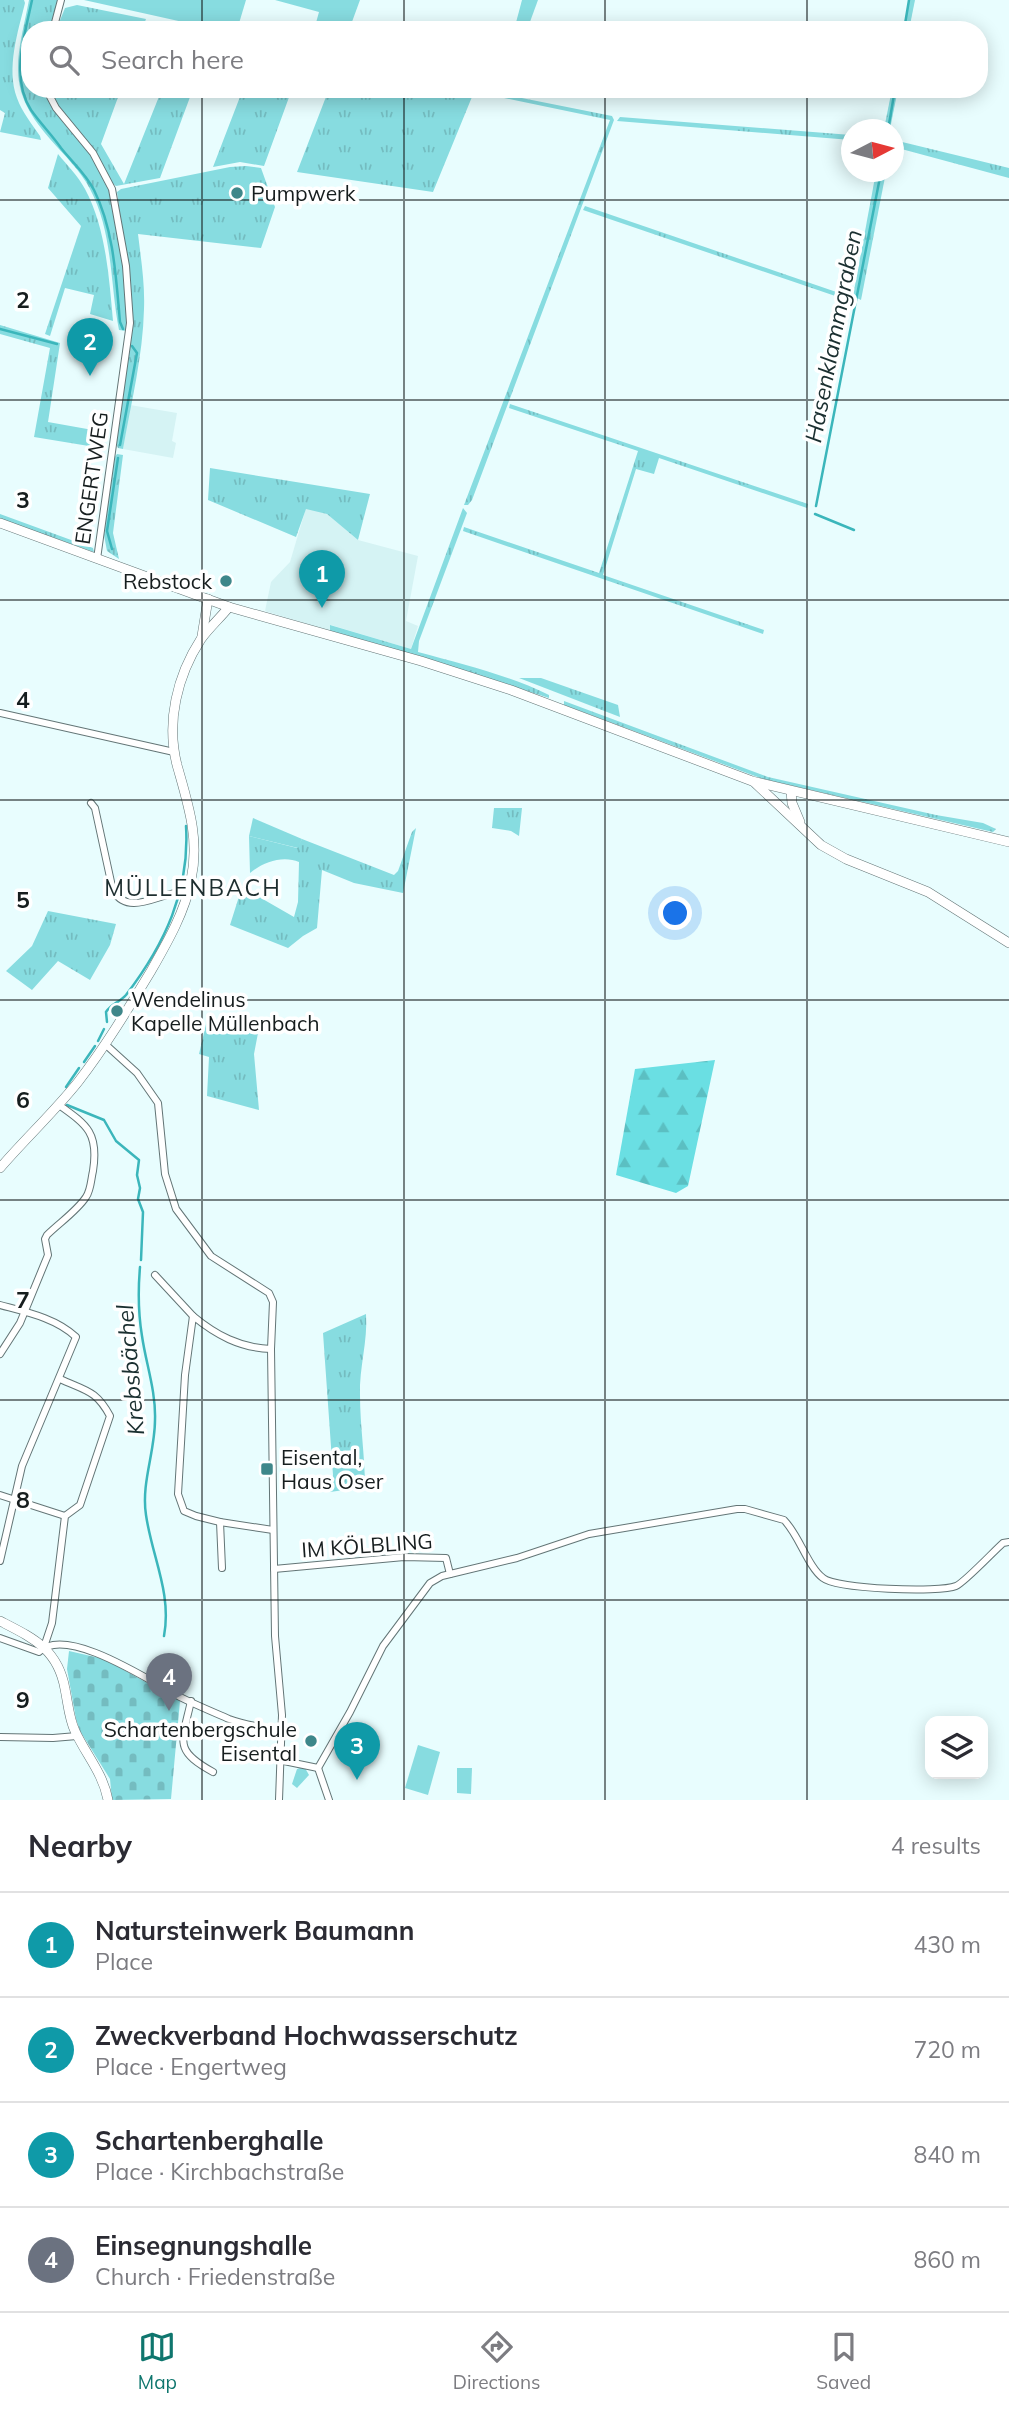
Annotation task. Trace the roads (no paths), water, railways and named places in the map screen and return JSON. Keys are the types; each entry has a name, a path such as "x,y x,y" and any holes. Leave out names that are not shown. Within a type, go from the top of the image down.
{"street":[{"path":"55,21 61,0"},
{"name":"ENGERTWEG","path":"51,98 93,152 112,189 126,266 130,323 97,559"},
{"path":"0,523 229,607 468,676 752,781 1009,842"},
{"path":"202,638 208,600"},
{"path":"0,1168 59,1105 105,1044 163,950 194,854 192,816 174,752 176,699 184,672 202,638 229,607"},
{"path":"0,713 174,752"},
{"path":"752,781 821,845 928,892 1009,943"},
{"path":"790,790 792,803 802,826"},
{"path":"91,803 95,808 113,891 118,899 135,903 183,892"},
{"path":"105,1044 137,1073 158,1103 165,1174 176,1209 211,1256 269,1293 273,1302 273,1530 275,1636 281,1731 279,1800"},
{"path":"0,1354 20,1323 48,1255 45,1239 47,1235 85,1199 89,1191 95,1156 92,1137 84,1123 59,1105"},
{"path":"155,1275 193,1316 211,1331 256,1349 271,1349"},
{"path":"0,1305 24,1311 66,1328 76,1338 22,1466 0,1561"},
{"path":"193,1316 185,1375 178,1494 184,1511 220,1522 273,1530"},
{"path":"44,1647 52,1623 65,1516 80,1504 110,1416 101,1400 87,1390 60,1379"},
{"path":"0,1496 65,1516"},
{"path":"329,1800 318,1768 383,1646 436,1578 549,1548 589,1534 737,1509 784,1520 821,1577 831,1583 855,1587 956,1586 1003,1543 1009,1542"},
{"path":"220,1522 222,1568"},
{"name":"IM KÖLBLING","path":"274,1569 404,1557 446,1558 450,1574"},
{"path":"0,1621 44,1647 59,1668 72,1727 99,1772 108,1800"},
{"path":"0,1637 39,1652 54,1643 84,1649 230,1719 281,1731"},
{"path":"191,1701 184,1729 184,1748 186,1754 213,1772"},
{"path":"0,1737 77,1736"},
{"path":"279,1760 318,1768"}],"waterway":[{"path":"27,21 32,0"},
{"name":"Hasenklammgraben","path":"906,21 909,0"},
{"path":"21,56 21,84"},
{"path":"25,98 31,110 87,179 101,205 113,254 123,329"},
{"name":"Hasenklammgraben","path":"890,119 893,98"},
{"name":"Hasenklammgraben","path":"816,506 879,182"},
{"path":"0,329 57,344"},
{"path":"120,445 137,353 132,346"},
{"path":"112,549 107,531 118,458"},
{"name":"Hasenklammgraben","path":"815,514 854,530"},
{"name":"Krebsbächel","path":"107,1022 106,1012 126,995 140,976 172,915 184,872 186,826"},
{"name":"Krebsbächel","path":"98,1041 104,1029"},
{"name":"Krebsbächel","path":"84,1062 95,1046"},
{"name":"Krebsbächel","path":"66,1087 79,1068"},
{"name":"Krebsbächel","path":"67,1105 104,1120 116,1141 139,1160 138,1199 143,1212 141,1260"},
{"name":"Krebsbächel","path":"140,1267 140,1318 155,1409 145,1503 163,1590 166,1620 164,1636"}],"place":[{"name":"Pumpwerk","path":"237,193"},
{"name":"Zweckverband Hochwasserschutz","path":"90,376"},
{"name":"Rebstock","path":"226,581"},
{"name":"Natursteinwerk Baumann","path":"322,608"},
{"name":"Wendelinus Kapelle Müllenbach","path":"117,1011"},
{"name":"Eisental, Haus Oser","path":"267,1469"},
{"name":"Einsegnungshalle","path":"169,1711"},
{"name":"Schartenbergschule Eisental","path":"311,1741"},
{"name":"Schartenberghalle","path":"357,1780"}],"district":[{"name":"MÜLLENBACH","path":"193,887"}]}
